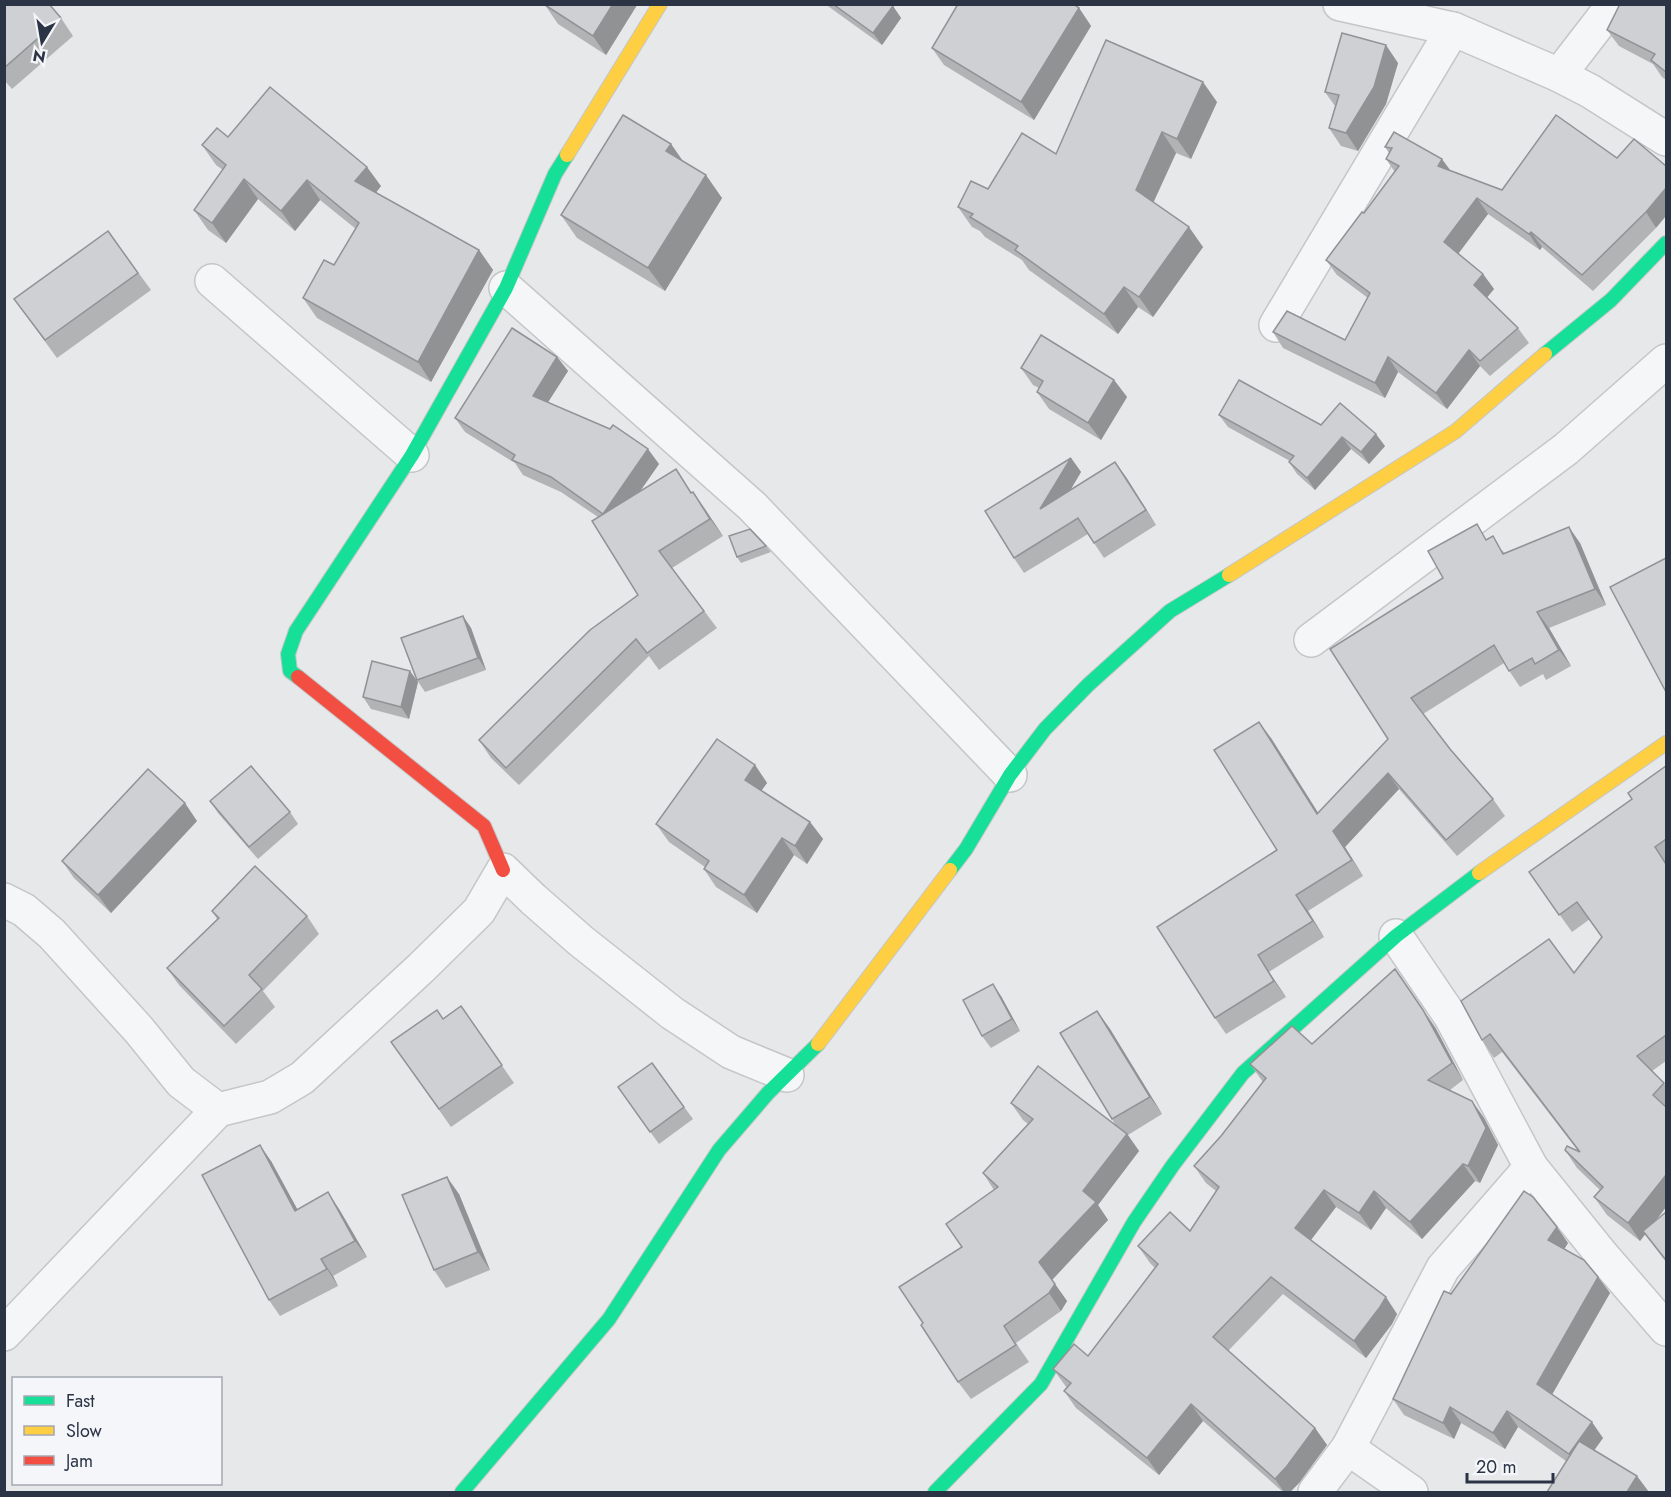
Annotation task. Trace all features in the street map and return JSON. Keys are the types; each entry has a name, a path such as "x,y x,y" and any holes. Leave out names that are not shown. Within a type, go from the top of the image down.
{"street":[{"path":"660,4 555,174 506,288 412,455 296,632 288,654 290,671 484,826 503,870 532,899 581,941 672,1013 731,1052 787,1075"},
{"path":"1340,4 1453,29 1590,91 1666,139"},
{"path":"1559,75 1603,18 1617,4"},
{"path":"1276,325 1453,29"},
{"path":"462,1492 609,1319 719,1150 768,1093 824,1039 966,849 1010,775 1045,729 1081,692 1170,611 1277,546 1456,431 1611,300 1666,243"},
{"path":"212,281 412,455"},
{"path":"506,288 752,506 1010,775"},
{"path":"1311,640 1566,449 1666,361"},
{"path":"935,1492 1041,1384 1134,1222 1173,1165 1243,1073 1396,936 1498,858 1666,743"},
{"path":"4,1334 218,1110 270,1097 303,1078 404,985 479,911 503,870"},
{"path":"4,900 24,910 52,934 139,1030 181,1082 218,1110"},
{"path":"1396,936 1451,1017 1531,1167 1666,1329"},
{"path":"1315,1492 1348,1448 1443,1268 1531,1167"},
{"path":"1348,1448 1411,1492"}],"building":[{"path":"4,4 49,4 61,18 4,68"},
{"path":"546,4 613,4 593,36"},
{"path":"833,4 891,4 893,6 873,33"},
{"path":"958,4 1073,4 1079,8 1021,102 932,48"},
{"path":"1620,4 1666,4 1666,72 1651,60 1655,54 1607,30"},
{"path":"1342,33 1386,45 1374,87 1346,133 1329,128 1339,95 1325,92"},
{"path":"1106,40 1203,82 1177,139 1162,132 1136,190 1189,227 1139,297 1124,287 1104,314 1015,250 1018,246 970,217 973,214 958,207 971,181 988,189 1022,133 1056,154"},
{"path":"270,87 367,167 355,181 479,250 418,362 303,298 324,260 334,265 359,223 307,180 281,211 244,179 212,223 194,210 226,165 202,145 217,128 228,137"},
{"path":"623,115 671,144 666,151 706,175 648,268 561,215"},
{"path":"1556,115 1617,158 1634,139 1666,166 1666,188 1646,212 1582,275 1531,232 1529,234 1477,198 1444,242 1483,274 1474,285 1518,328 1480,361 1469,350 1436,393 1388,357 1375,383 1273,332 1287,311 1345,340 1370,293 1326,260 1399,166 1386,159 1392,148 1385,147 1394,132 1442,159 1438,166 1502,190"},
{"path":"108,231 138,273 45,340 14,299"},
{"path":"512,328 557,357 533,396 610,429 613,425 648,449 603,514 551,477 512,460 515,455 455,418"},
{"path":"1041,335 1114,380 1088,423 1037,392 1043,381 1021,368"},
{"path":"1239,380 1321,425 1340,403 1376,434 1361,452 1342,437 1307,478 1289,462 1294,456 1219,415"},
{"path":"1071,458 1040,509 1115,462 1146,510 1094,543 1078,518 1014,558 985,511"},
{"path":"676,469 710,519 659,551 704,611 647,653 636,639 506,768 479,740 590,630 638,595 592,521"},
{"path":"1477,524 1486,540 1493,536 1503,554 1569,527 1595,589 1537,612 1559,650 1535,664 1532,658 1509,671 1494,645 1411,698 1450,749 1493,799 1446,840 1388,773 1333,831 1352,860 1296,895 1313,921 1258,955 1274,981 1215,1018 1157,927 1277,850 1214,750 1259,722 1317,814 1388,739 1330,649 1443,578 1428,551"},
{"path":"750,529 766,546 737,557 729,536"},
{"path":"1666,558 1666,692 1610,587"},
{"path":"463,616 478,658 417,680 401,638"},
{"path":"372,661 410,671 401,707 363,697"},
{"path":"717,739 755,765 745,780 810,822 795,846 782,838 744,895 704,869 709,861 656,824"},
{"path":"251,766 290,812 249,847 210,801"},
{"path":"1666,766 1666,839 1655,847 1666,864 1666,1035 1637,1056 1664,1083 1653,1095 1666,1107 1666,1175 1628,1223 1594,1197 1603,1187 1565,1150 1567,1146 1580,1152 1490,1034 1482,1040 1461,1001 1549,939 1574,973 1602,937 1577,902 1559,915 1529,872 1632,799 1628,793"},
{"path":"148,769 185,803 98,895 62,861"},
{"path":"255,866 307,916 249,975 262,989 224,1026 167,968 219,918 212,911"},
{"path":"1395,969 1423,1010 1452,1063 1428,1080 1472,1101 1486,1128 1468,1166 1463,1164 1410,1222 1374,1191 1359,1213 1324,1190 1295,1228 1386,1297 1354,1341 1271,1277 1213,1337 1315,1428 1275,1479 1191,1404 1147,1458 1064,1391 1071,1383 1053,1369 1074,1344 1088,1356 1158,1264 1138,1246 1170,1212 1190,1231 1219,1187 1194,1166 1221,1136 1266,1078 1250,1064 1292,1026 1312,1044"},
{"path":"993,984 1012,1019 982,1036 963,1000"},
{"path":"461,1006 502,1065 439,1109 391,1042 437,1010 443,1019"},
{"path":"1097,1011 1150,1097 1112,1119 1060,1033"},
{"path":"652,1063 684,1107 650,1132 618,1087"},
{"path":"1038,1066 1127,1134 1083,1191 1096,1202 1039,1262 1055,1284 1049,1293 1004,1326 1016,1345 958,1382 899,1287 962,1247 946,1224 998,1187 983,1173 1033,1119 1011,1103"},
{"path":"260,1145 295,1211 328,1192 355,1241 321,1259 327,1269 269,1300 202,1175"},
{"path":"447,1177 478,1252 434,1270 402,1195"},
{"path":"1524,1191 1533,1197 1557,1227 1548,1240 1584,1260 1598,1277 1537,1384 1592,1422 1569,1454 1507,1411 1493,1433 1450,1407 1443,1423 1393,1399 1444,1291 1451,1294"},
{"path":"1666,1212 1666,1260 1643,1231"},
{"path":"1579,1441 1637,1476 1627,1492 1547,1492"}],"traffic: fast":[{"path":"298,677 290,671 288,654 296,631 412,455 506,288 555,174 567,155"},
{"path":"1545,354 1611,300 1666,243"},
{"path":"950,870 966,849 1010,775 1045,729 1088,685 1170,611 1229,575"},
{"path":"935,1492 1041,1384 1134,1222 1173,1165 1243,1073 1396,936 1479,873"},
{"path":"462,1492 609,1319 719,1150 768,1093 818,1044"}],"traffic: slow":[{"path":"567,155 660,4"},
{"path":"1229,575 1456,431 1545,354"},
{"path":"1479,873 1666,743"},
{"path":"818,1044 950,870"}],"traffic: jam":[{"path":"298,677 484,826 503,870"}]}
